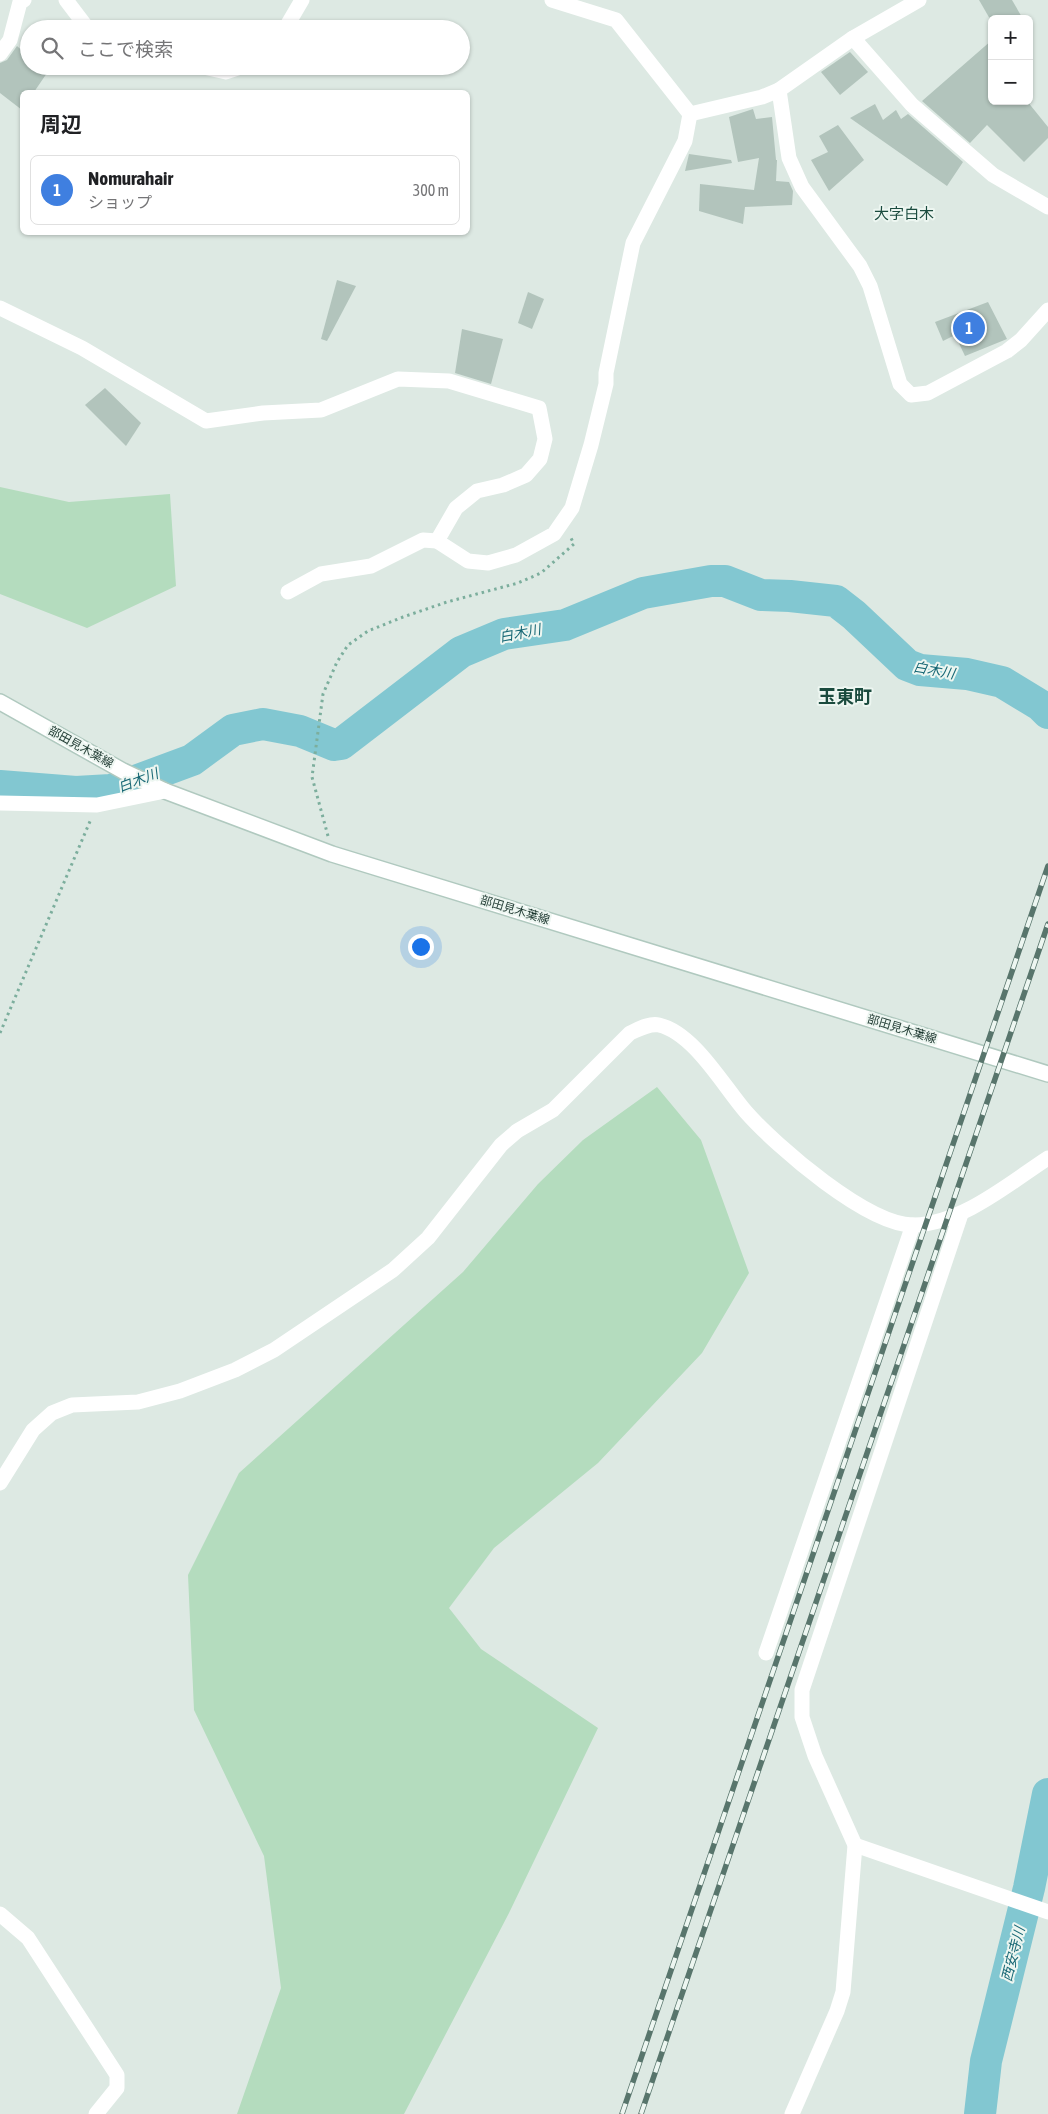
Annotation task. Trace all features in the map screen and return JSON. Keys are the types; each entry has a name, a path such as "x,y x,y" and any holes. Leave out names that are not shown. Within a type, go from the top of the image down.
{"street":[{"path":"0,54 10,40 20,2 24,0"},
{"path":"66,0 81,20"},
{"path":"290,20 302,0"},
{"path":"288,592 321,574 371,566 423,540 437,541 468,561 488,563 516,555 554,534 572,508 591,445 606,384 606,373 633,243 685,141 690,114 616,20 552,0"},
{"path":"690,114 762,97 779,90 852,38 919,0"},
{"path":"852,38 912,105 993,175 1048,208"},
{"path":"779,90 788,158 802,187 860,266 870,286 900,384 911,395 928,393 1008,351 1021,340 1048,310"},
{"path":"0,308 82,348 206,421 263,413 321,410 398,379 449,381 539,408 545,439 540,459 526,475 503,485 477,491 456,508 437,541"},
{"name":"部田見木葉線","path":"0,702 123,771 159,788 332,854 1048,1074"},
{"path":"0,803 97,805 159,788"},
{"path":"0,1483 33,1430 52,1413 72,1405 138,1402 180,1391 235,1370 274,1350 393,1270 428,1238 501,1145 517,1131 553,1110 630,1033 646,1026 660,1025 680,1036 712,1067 746,1113 788,1153 857,1204 896,1223 913,1225 936,1222 960,1214 1048,1158"},
{"path":"792,2114 837,2012 843,1992 855,1846 815,1756 802,1717 802,1690 960,1214"},
{"path":"766,1653 913,1225"},
{"path":"855,1846 1045,1911"},
{"path":"0,1914 28,1938 117,2076 117,2088 96,2114"}],"path":[{"path":"332,854 312,776 323,694 337,662 348,646 368,631 403,617 447,602 518,583 542,573 574,544 562,523"},
{"path":"0,1033 97,805"}],"green space":[{"path":"0,487 69,502 170,494 176,586 87,628 0,594"},
{"path":"657,1087 701,1140 749,1273 702,1353 598,1463 494,1548 449,1608 481,1649 598,1728 509,1913 404,2114 237,2114 281,1988 264,1856 194,1710 188,1575 239,1473 463,1272 538,1184 583,1140"}],"building":[{"path":"979,0 1012,0 1021,15 988,15"},
{"path":"988,43 988,105 1030,105 1048,127 1048,138 1024,162 987,125 970,143 922,101"},
{"path":"17,46 20,49 20,75 46,75 35,90 20,90 20,108 0,93 0,63 7,60"},
{"path":"850,52 868,72 840,95 821,72"},
{"path":"875,104 883,120 896,110 901,119 908,114 963,162 947,186 850,118"},
{"path":"753,109 756,119 772,117 777,160 776,181 789,182 793,191 792,205 745,207 743,224 699,211 700,184 754,190 759,158 738,162 729,117"},
{"path":"838,125 864,160 829,191 811,160 828,152 819,136"},
{"path":"689,154 731,160 732,163 685,171"},
{"path":"337,280 356,286 327,341 321,339"},
{"path":"528,292 544,299 532,329 518,323"},
{"path":"988,302 1007,339 965,356 955,335 943,341 935,322"},
{"path":"462,329 503,339 491,384 455,373"},
{"path":"105,388 141,423 126,446 85,405"}],"waterway":[{"name":"白木川","path":"0,786 76,792 111,790 192,760 233,730 263,724 300,731 334,745 341,744 461,652 504,634 565,625 643,593 711,581 725,581 761,595 836,601 854,615 907,665 920,670 967,674 1002,682 1040,705 1048,713"},
{"name":"西安寺川","path":"980,2114 986,2061 1029,1888 1048,1794"}],"railway":[{"path":"622,2114 1048,866"},
{"path":"641,2114 1048,924"}],"place":[{"name":"Nomurahair","path":"969,328"}],"district":[{"name":"大字白木","path":"904,213"},
{"name":"玉東町","path":"845,696"}]}
